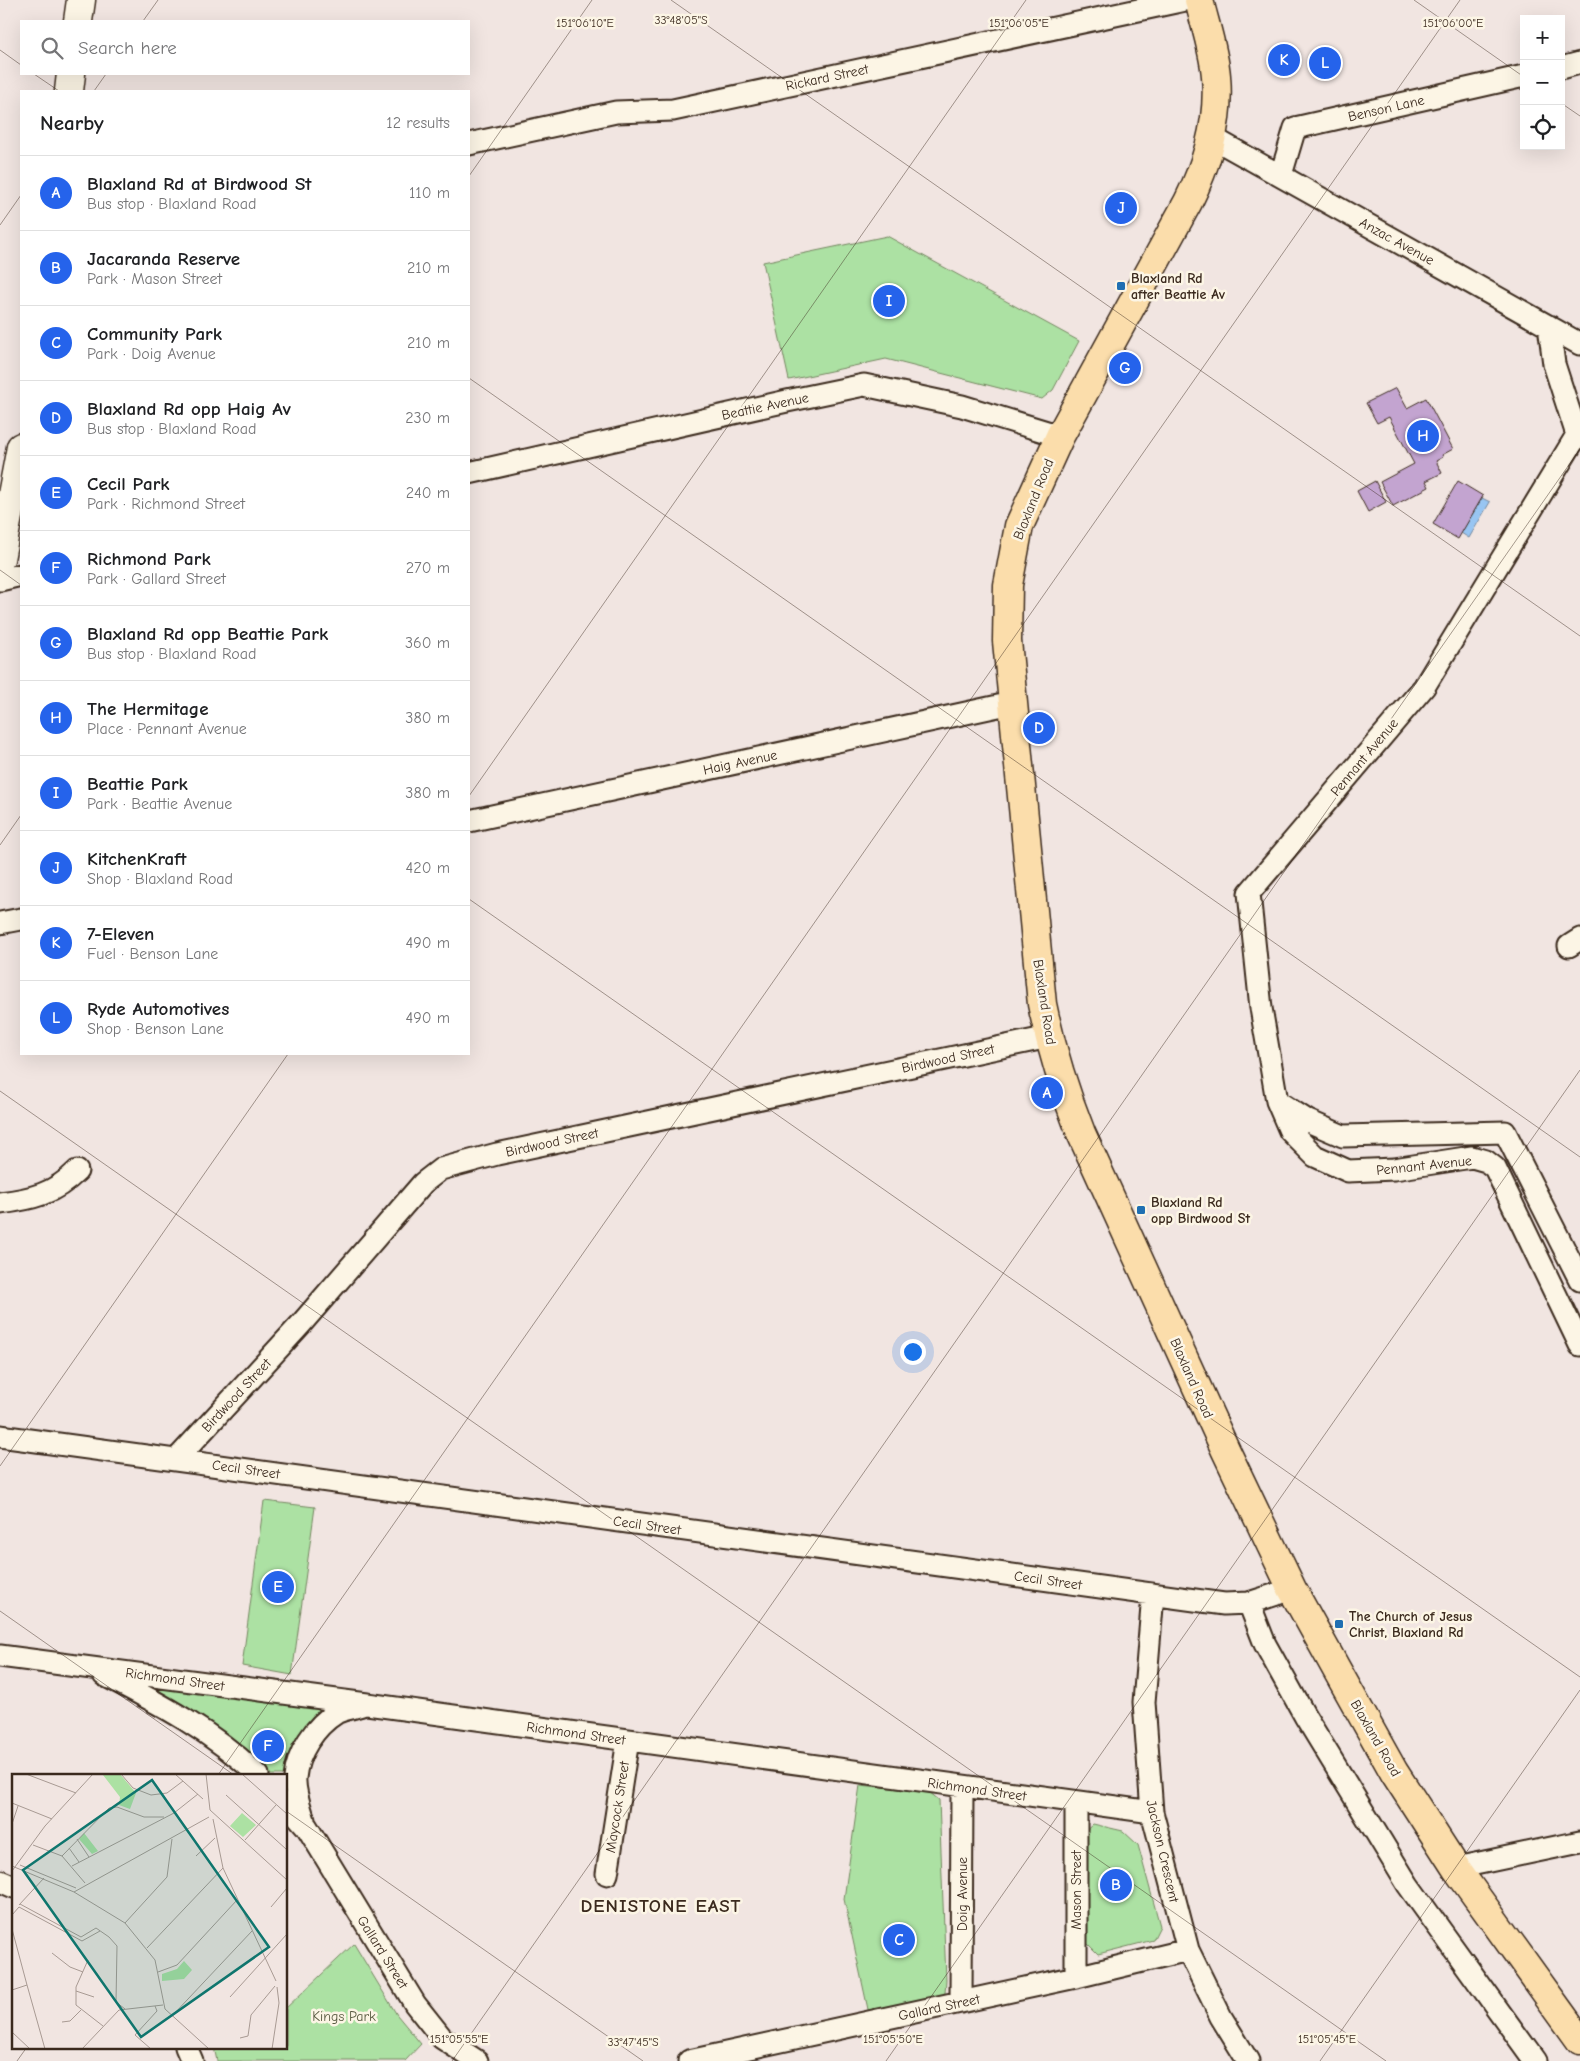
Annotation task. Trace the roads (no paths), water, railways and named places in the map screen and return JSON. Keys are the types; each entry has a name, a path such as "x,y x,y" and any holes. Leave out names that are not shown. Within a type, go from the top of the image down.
{"main road":[{"name":"Blaxland Road","path":"1199,0 1216,74 1217,97 1213,138 1202,174 1060,436 1019,526 1012,557 1007,612 1012,703 1042,1004 1064,1089 1081,1132 1226,1451 1292,1589 1394,1772 1456,1868 1580,2040"}],"street":[{"path":"78,20 80,0"},
{"name":"Rickard Street","path":"470,144 616,112 673,110 1185,0"},
{"path":"1565,67 1580,63"},
{"path":"69,90 71,75"},
{"name":"Benson Lane","path":"1281,176 1296,128 1520,77"},
{"name":"Anzac Avenue","path":"1213,138 1580,344"},
{"name":"Pennant Avenue","path":"1549,326 1554,364 1578,432 1424,686 1249,893 1261,1008 1277,1101 1290,1131 1315,1156 1348,1172 1394,1169 1472,1157 1486,1161 1495,1168 1580,1345"},
{"name":"Beattie Avenue","path":"470,473 787,400 864,385 962,406 1060,436"},
{"path":"0,558 20,452"},
{"path":"0,580 20,575"},
{"name":"Haig Avenue","path":"470,821 1012,703"},
{"path":"0,923 20,919"},
{"name":"Birdwood Street","path":"176,1460 301,1324 423,1182 441,1169 497,1154 1049,1036"},
{"name":"Pennant Avenue","path":"1277,1101 1308,1121 1343,1136 1505,1132 1580,1280"},
{"path":"0,1203 43,1195 64,1184 77,1170"},
{"name":"Cecil Street","path":"0,1436 1224,1604 1249,1603 1292,1589"},
{"name":"Jackson Crescent","path":"1153,1594 1144,1702 1152,1812 1188,1950 1221,2017 1248,2061"},
{"path":"1249,1603 1265,1644 1305,1716 1408,1886 1535,2061"},
{"name":"Richmond Street","path":"0,1656 366,1704 1152,1812"},
{"path":"89,1667 153,1700 203,1730 257,1774"},
{"name":"Gallard Street","path":"307,1827 299,1805 295,1778 301,1754 317,1729 337,1713 366,1704"},
{"name":"Maycock Street","path":"607,1874 628,1740"},
{"name":"Doig Avenue","path":"961,2002 962,1787"},
{"name":"Mason Street","path":"1076,1802 1076,1977"},
{"name":"Gallard Street","path":"288,1805 307,1827 415,2004 442,2038 477,2061"},
{"path":"1456,1868 1580,1842"},
{"path":"0,1881 12,1886"},
{"name":"Gallard Street","path":"689,2061 1076,1977 1188,1950"},
{"path":"186,2048 192,2061"}],"water":[{"path":"1482,498 1490,502 1469,538 1461,533"}],"place":[{"name":"7-Eleven","path":"1284,60"},
{"name":"Ryde Automotives","path":"1325,63"},
{"name":"KitchenKraft","path":"1121,208"},
{"name":"Blaxland Rd after Beattie Av","path":"1121,286"},
{"name":"Beattie Park","path":"889,301"},
{"name":"Blaxland Rd opp Beattie Park","path":"1125,368"},
{"name":"The Hermitage","path":"1423,436"},
{"name":"Blaxland Rd opp Haig Av","path":"1039,728"},
{"name":"Blaxland Rd at Birdwood St","path":"1047,1093"},
{"name":"Blaxland Rd opp Birdwood St","path":"1141,1210"},
{"name":"Cecil Park","path":"278,1587"},
{"name":"The Church of Jesus Christ, Blaxland Rd","path":"1339,1624"},
{"name":"Richmond Park","path":"268,1746"},
{"name":"Jacaranda Reserve","path":"1116,1885"},
{"name":"Community Park","path":"899,1940"}],"district":[{"name":"DENISTONE EAST","path":"661,1905"}],"park label":[{"name":"Kings Park","path":"344,2016"}]}
